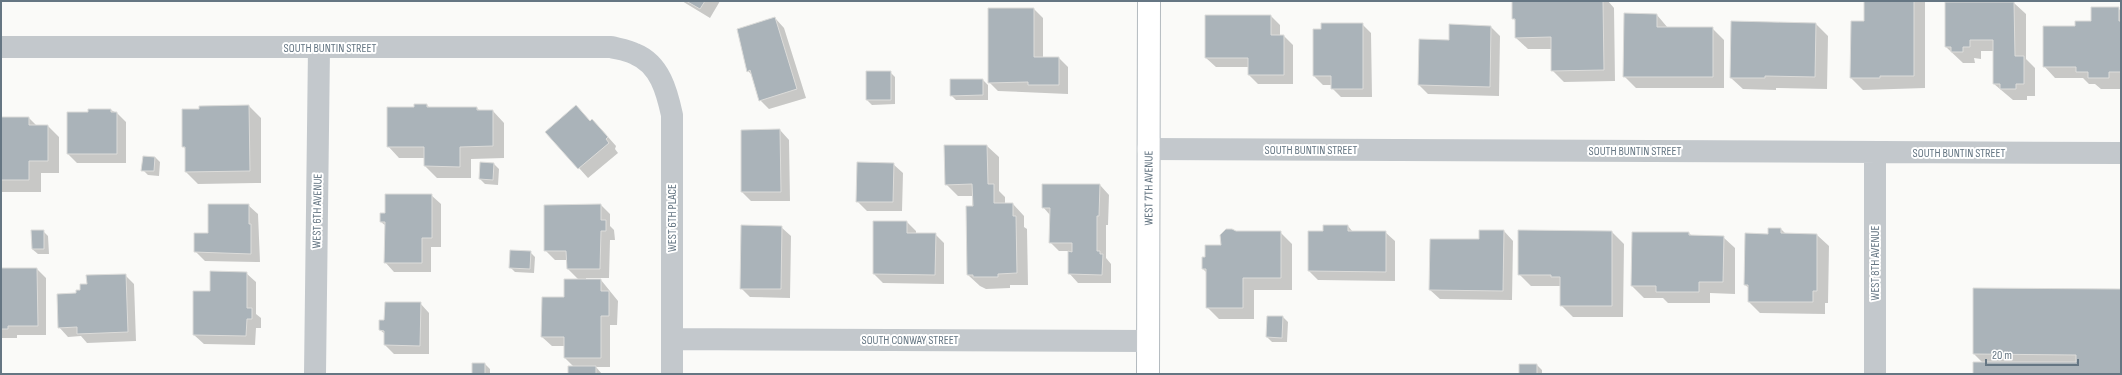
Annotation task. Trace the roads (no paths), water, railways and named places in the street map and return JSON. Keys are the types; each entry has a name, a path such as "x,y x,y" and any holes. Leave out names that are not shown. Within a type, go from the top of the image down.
{"street":[{"name":"WEST 7TH AVENUE","path":"1148,374 1149,1"},
{"name":"SOUTH BUNTIN STREET","path":"1,47 611,47 636,54 653,67"},
{"name":"WEST 6TH AVENUE","path":"315,374 319,48"},
{"name":"WEST 6TH PLACE","path":"653,67 666,89 672,115 672,374"},
{"name":"SOUTH BUNTIN STREET","path":"1148,149 2121,153"},
{"name":"WEST 8TH AVENUE","path":"1875,374 1876,152"},
{"name":"SOUTH CONWAY STREET","path":"672,339 1148,341"}]}
